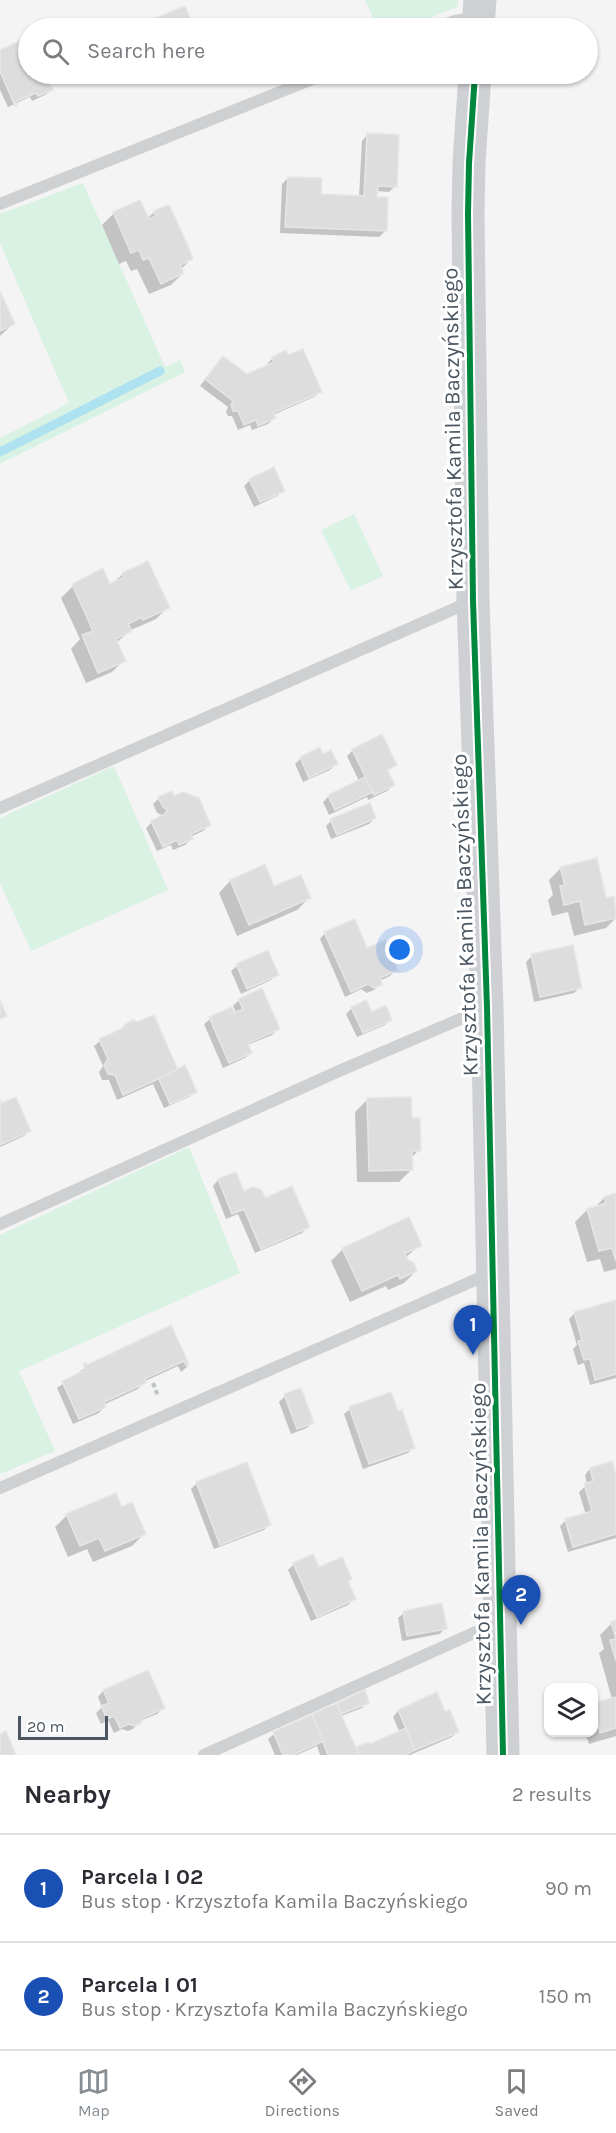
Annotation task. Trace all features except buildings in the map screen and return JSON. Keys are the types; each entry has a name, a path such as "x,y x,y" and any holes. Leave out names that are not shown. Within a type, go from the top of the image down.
{"street":[{"name":"Krzysztofa Kamila Baczyńskiego","path":"474,84 468,214 473,601 487,1007 503,1755"}],"lane":[{"path":"0,204 299,84"},
{"path":"0,808 473,601"},
{"path":"0,1224 487,1007"},
{"path":"0,1488 493,1272"},
{"path":"204,1755 501,1620"}],"green space":[{"path":"365,0 458,0 458,6 430,18 373,18"},
{"path":"83,183 165,367 180,360 185,372 0,464 0,438 69,403 0,243 0,214"},
{"path":"354,514 383,576 351,591 321,530"},
{"path":"114,766 168,890 31,951 0,883 0,818"},
{"path":"189,1147 240,1273 19,1371 55,1451 0,1474 0,1235"}],"waterway":[{"path":"0,452 160,371"}],"cycle path":[{"path":"474,84 468,214 473,601 487,1007 503,1755"}],"place":[{"name":"Parcela I 02","path":"473,1355"},
{"name":"Parcela I 01","path":"521,1625"}]}
